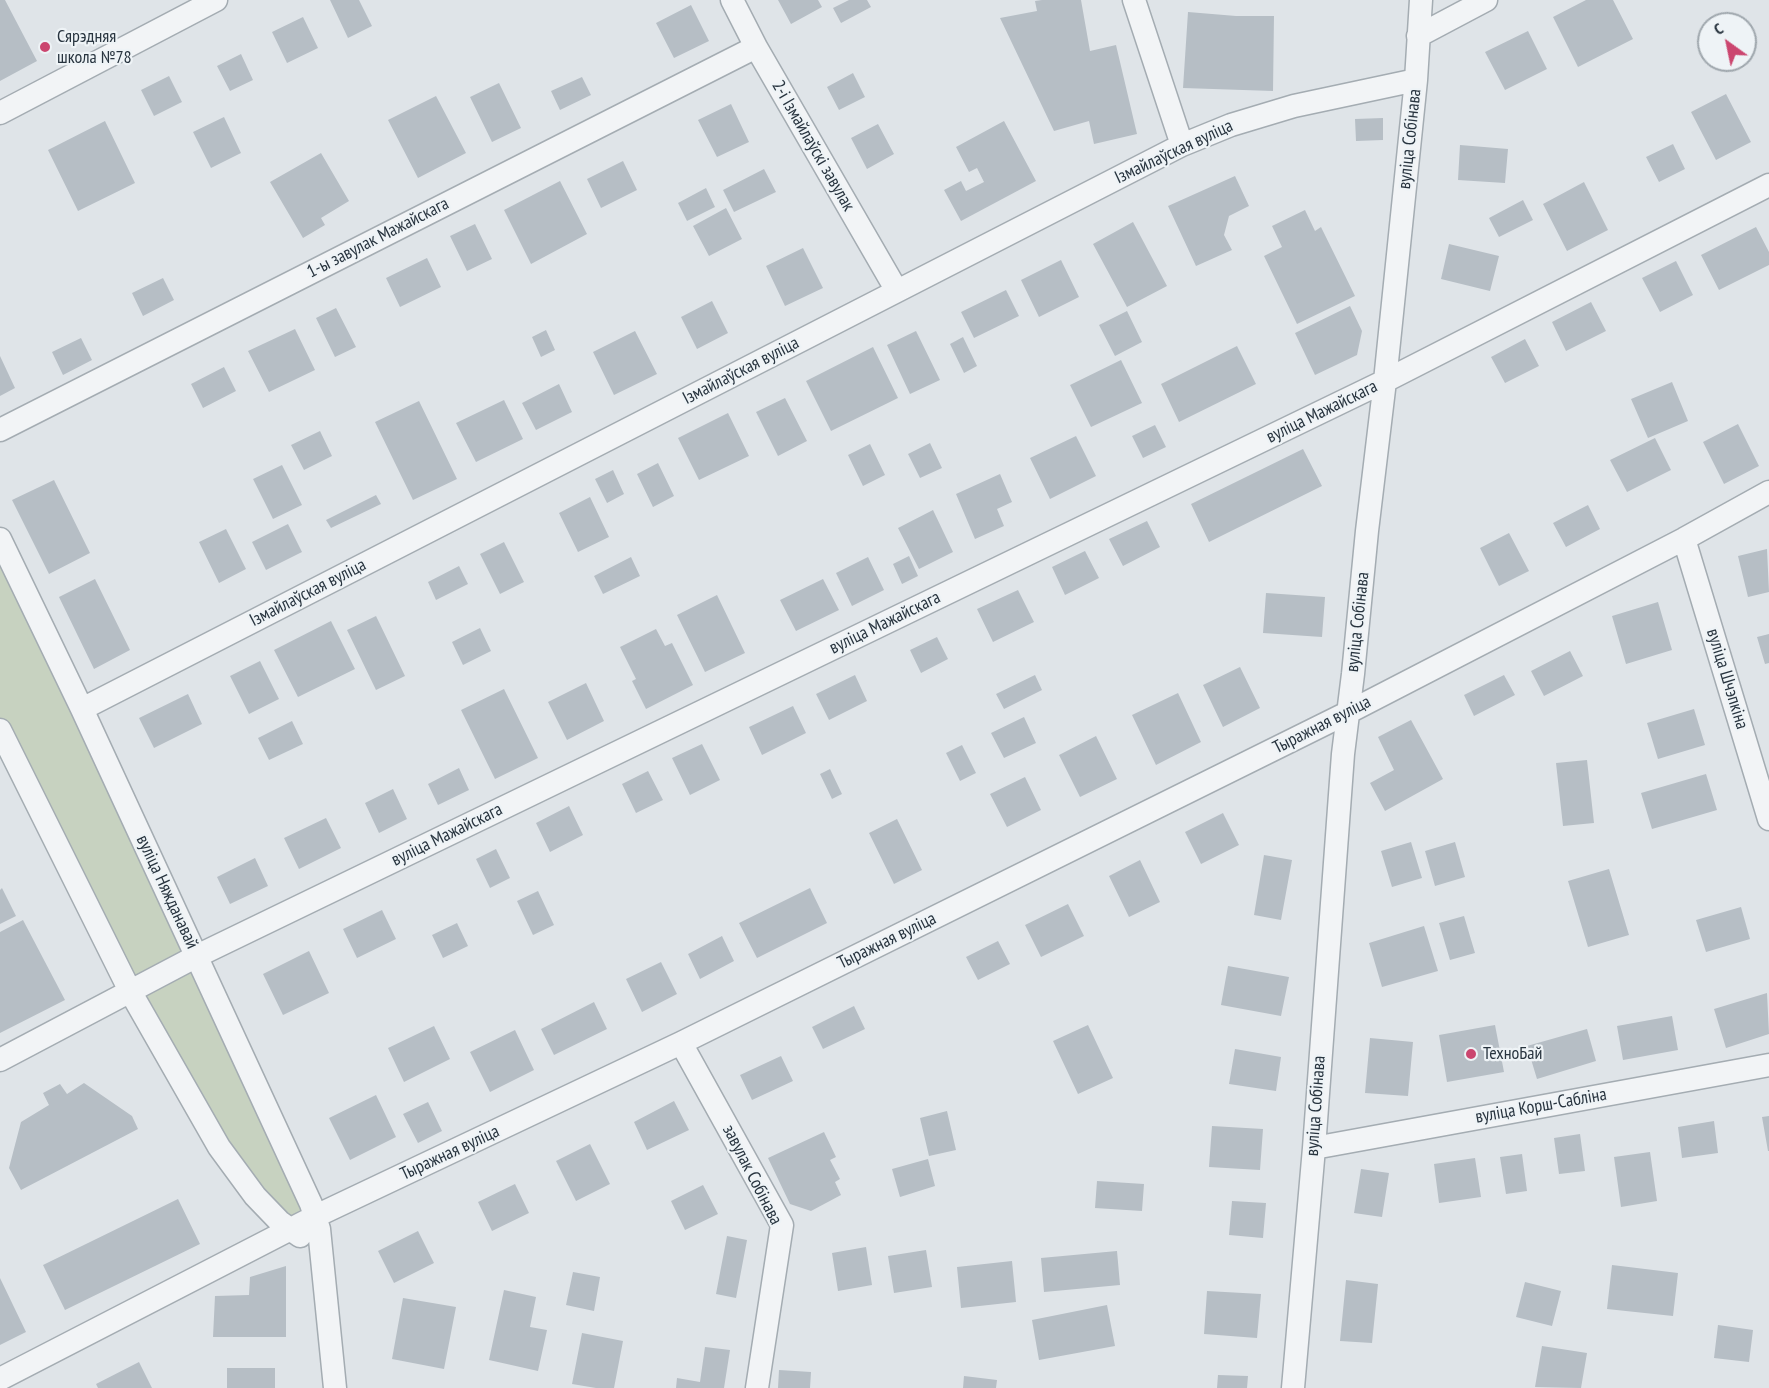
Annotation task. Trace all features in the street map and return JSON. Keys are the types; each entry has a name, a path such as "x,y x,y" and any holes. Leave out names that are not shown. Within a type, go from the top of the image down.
{"street":[{"path":"0,113 216,0"},
{"name":"2-і Ізмайлаўскі завулак","path":"732,0 756,47 897,291"},
{"path":"1134,0 1182,144"},
{"name":"вуліца Собінава","path":"1293,1388 1347,713 1353,674 1366,531 1385,381 1416,80 1421,0"},
{"path":"1418,36 1486,0"},
{"name":"1-ы завулак Мажайскага","path":"0,430 756,47"},
{"name":"Ізмайлаўская вуліца","path":"82,709 1182,144 1232,125 1294,106 1416,80"},
{"name":"вуліца Мажайскага","path":"0,1060 197,956 1385,381 1769,185"},
{"name":"Тыражная вуліца","path":"0,1378 316,1216 681,1042 1347,713 1684,539 1769,492"},
{"name":"вуліца Няжданавай","path":"0,539 289,1152 316,1216 341,1387"},
{"name":"вуліца Шчэпкіна","path":"1684,539 1769,819"},
{"path":"0,730 130,991 231,1165 255,1196 280,1222 322,1249"},
{"name":"завулак Собінава","path":"681,1042 782,1225 757,1388"},
{"name":"вуліца Корш-Сабліна","path":"1314,1148 1769,1065"}],"green space":[{"path":"0,539 311,1204 280,1222 255,1196 0,730"}],"building":[{"path":"0,0 5,0 37,61 0,81"},
{"path":"330,0 359,0 372,26 348,38"},
{"path":"778,0 818,0 822,7 791,24"},
{"path":"849,0 867,0 871,7 841,23 833,8"},
{"path":"1081,0 1090,51 1116,45 1137,134 1094,144 1089,121 1054,131 1000,18 1037,11 1035,1"},
{"path":"1586,0 1613,0 1633,39 1578,67 1553,17"},
{"path":"691,5 709,41 674,58 656,23"},
{"path":"1188,12 1274,16 1273,91 1183,88"},
{"path":"303,17 318,48 287,63 272,32"},
{"path":"1528,31 1547,69 1505,90 1485,52"},
{"path":"241,54 253,80 230,91 217,66"},
{"path":"853,73 865,97 839,110 827,87"},
{"path":"169,76 182,102 154,116 141,90"},
{"path":"582,77 591,95 560,110 551,91"},
{"path":"499,83 521,128 492,142 470,97"},
{"path":"1726,94 1751,142 1716,160 1691,112"},
{"path":"436,96 466,153 418,178 388,120"},
{"path":"731,104 749,142 717,157 698,120"},
{"path":"224,117 241,153 211,168 193,132"},
{"path":"1383,118 1383,140 1356,141 1355,119"},
{"path":"105,121 135,183 78,211 48,150"},
{"path":"1004,121 1036,181 961,221 944,190 961,181 966,191 984,182 977,168 969,172 956,147"},
{"path":"878,124 894,154 867,169 851,138"},
{"path":"1673,144 1685,169 1659,182 1646,157"},
{"path":"1460,145 1508,149 1505,183 1458,180"},
{"path":"321,153 349,201 321,218 325,225 303,238 270,182"},
{"path":"623,161 637,190 601,208 587,179"},
{"path":"764,169 776,192 734,212 723,190"},
{"path":"1235,176 1249,206 1229,216 1224,235 1232,250 1196,266 1168,206"},
{"path":"560,181 587,234 531,264 504,210"},
{"path":"1584,182 1608,230 1567,251 1543,204"},
{"path":"706,188 715,207 687,221 678,203"},
{"path":"1523,200 1533,220 1499,237 1489,218"},
{"path":"726,208 742,239 709,256 693,226"},
{"path":"1305,210 1315,231 1321,227 1355,296 1297,324 1264,256 1282,247 1272,226"},
{"path":"1133,222 1167,286 1127,307 1093,244"},
{"path":"475,224 492,259 467,271 450,236"},
{"path":"1756,227 1769,252 1769,265 1719,290 1701,255"},
{"path":"1449,244 1499,256 1490,291 1441,279"},
{"path":"803,248 823,288 785,306 766,266"},
{"path":"427,258 441,287 400,307 386,278"},
{"path":"1061,260 1079,297 1039,317 1021,280"},
{"path":"1676,261 1693,295 1660,312 1642,278"},
{"path":"163,278 174,300 143,316 132,293"},
{"path":"1006,290 1019,316 974,338 961,312"},
{"path":"712,301 728,333 697,349 681,317"},
{"path":"1591,302 1606,331 1566,351 1552,322"},
{"path":"1350,306 1362,331 1357,355 1315,375 1295,333"},
{"path":"336,308 356,347 335,357 316,318"},
{"path":"1127,311 1142,342 1115,356 1099,325"},
{"path":"295,329 315,370 269,392 248,351"},
{"path":"546,330 555,350 541,357 532,337"},
{"path":"635,331 657,374 614,395 593,352"},
{"path":"916,331 940,380 910,394 887,345"},
{"path":"963,337 977,366 964,373 950,344"},
{"path":"81,338 92,360 63,375 52,352"},
{"path":"1525,339 1539,366 1505,383 1491,357"},
{"path":"1237,346 1256,384 1179,422 1161,384"},
{"path":"873,347 898,398 831,431 806,381"},
{"path":"0,356 15,388 0,396"},
{"path":"1121,360 1142,403 1091,427 1070,385"},
{"path":"224,367 236,391 203,408 191,384"},
{"path":"1672,382 1688,421 1648,438 1631,399"},
{"path":"559,384 572,412 536,430 522,403"},
{"path":"785,398 807,441 778,456 756,412"},
{"path":"504,400 523,439 476,462 456,423"},
{"path":"419,401 457,479 413,500 375,422"},
{"path":"728,413 749,456 699,480 678,438"},
{"path":"1738,424 1759,466 1724,484 1703,442"},
{"path":"1155,425 1166,447 1143,458 1132,436"},
{"path":"320,431 332,456 304,470 291,445"},
{"path":"1076,436 1096,476 1050,499 1030,458"},
{"path":"1655,438 1671,470 1627,492 1610,460"},
{"path":"930,443 942,468 920,478 908,454"},
{"path":"870,444 885,475 863,486 848,455"},
{"path":"1303,449 1322,486 1209,542 1191,504"},
{"path":"658,463 674,496 653,507 637,474"},
{"path":"282,465 302,505 273,519 253,479"},
{"path":"613,470 624,494 607,503 595,479"},
{"path":"1000,474 1012,502 997,509 1004,526 975,539 956,494"},
{"path":"54,480 90,553 49,574 12,500"},
{"path":"376,495 381,504 331,528 326,520"},
{"path":"590,497 609,537 578,552 559,513"},
{"path":"1588,505 1600,529 1566,547 1553,523"},
{"path":"933,510 953,552 919,569 898,528"},
{"path":"1147,521 1160,547 1123,566 1109,539"},
{"path":"288,524 302,552 266,570 252,542"},
{"path":"226,529 246,569 219,583 199,542"},
{"path":"1509,533 1529,571 1499,586 1480,548"},
{"path":"504,542 524,582 500,594 480,554"},
{"path":"1767,549 1769,592 1748,597 1738,556"},
{"path":"1085,551 1099,578 1065,595 1052,567"},
{"path":"909,556 918,576 902,584 893,564"},
{"path":"631,557 640,576 603,594 594,576"},
{"path":"868,557 884,590 852,606 836,573"},
{"path":"459,566 468,584 436,600 428,582"},
{"path":"95,579 130,650 94,669 59,597"},
{"path":"823,579 839,610 796,631 780,600"},
{"path":"1018,590 1034,622 993,642 977,609"},
{"path":"1266,593 1325,597 1322,637 1263,633"},
{"path":"717,595 745,653 705,672 677,615"},
{"path":"1658,602 1672,650 1626,664 1612,616"},
{"path":"376,616 405,676 376,690 347,630"},
{"path":"331,621 355,669 298,697 274,650"},
{"path":"480,628 491,651 463,665 452,642"},
{"path":"656,629 665,646 672,643 693,685 646,709 632,681 636,679 620,647"},
{"path":"1769,634 1769,663 1765,664 1757,637"},
{"path":"937,637 948,659 921,673 910,650"},
{"path":"1570,651 1583,676 1544,696 1531,671"},
{"path":"260,661 279,699 249,714 230,676"},
{"path":"1240,667 1260,708 1223,727 1203,685"},
{"path":"855,675 867,701 829,720 816,694"},
{"path":"1035,675 1042,690 1004,709 996,694"},
{"path":"1504,675 1515,695 1474,716 1464,695"},
{"path":"586,683 604,721 567,740 548,702"},
{"path":"504,689 538,758 495,779 461,710"},
{"path":"1178,693 1201,742 1156,765 1132,715"},
{"path":"188,694 202,724 154,748 139,718"},
{"path":"793,706 806,733 762,755 749,727"},
{"path":"1694,709 1705,745 1658,759 1647,723"},
{"path":"1024,717 1036,743 1004,758 991,733"},
{"path":"1411,720 1443,779 1385,811 1370,783 1394,770 1378,737"},
{"path":"292,721 303,744 269,760 258,738"},
{"path":"1096,736 1117,779 1080,797 1059,755"},
{"path":"702,744 720,780 690,795 672,758"},
{"path":"962,745 976,773 960,781 946,753"},
{"path":"1587,760 1594,823 1563,826 1556,763"},
{"path":"459,768 469,790 438,805 428,784"},
{"path":"830,769 842,794 832,799 820,774"},
{"path":"648,771 663,800 636,813 622,784"},
{"path":"1706,774 1717,810 1652,829 1641,793"},
{"path":"1025,777 1041,810 1007,827 990,794"},
{"path":"393,789 407,819 379,833 365,803"},
{"path":"569,806 583,835 550,852 536,823"},
{"path":"1223,813 1239,845 1201,864 1185,832"},
{"path":"326,818 341,848 299,869 284,838"},
{"path":"897,819 922,870 894,884 869,833"},
{"path":"1411,842 1422,878 1392,887 1381,851"},
{"path":"1455,842 1465,877 1435,886 1425,851"},
{"path":"496,849 510,878 490,888 476,859"},
{"path":"1264,855 1292,860 1281,920 1254,915"},
{"path":"255,858 268,886 230,904 217,877"},
{"path":"1140,860 1160,902 1129,917 1109,876"},
{"path":"1609,869 1629,935 1588,947 1568,881"},
{"path":"2,888 16,916 0,924 0,890"},
{"path":"810,888 827,923 757,958 739,923"},
{"path":"538,891 554,925 533,935 517,901"},
{"path":"1068,904 1084,936 1041,957 1025,925"},
{"path":"1741,907 1750,939 1706,952 1696,920"},
{"path":"382,910 396,939 357,958 343,929"},
{"path":"1464,916 1475,953 1450,960 1439,923"},
{"path":"23,920 65,1000 0,1033 0,932"},
{"path":"457,923 468,946 443,958 432,935"},
{"path":"1424,926 1438,971 1382,987 1369,943"},
{"path":"722,936 734,961 700,979 688,954"},
{"path":"998,941 1010,964 978,980 966,957"},
{"path":"309,951 329,993 283,1015 263,974"},
{"path":"661,962 677,994 642,1012 626,979"},
{"path":"1228,966 1289,977 1281,1016 1221,1005"},
{"path":"1767,993 1769,1034 1726,1048 1714,1009"},
{"path":"594,1002 607,1029 554,1055 541,1029"},
{"path":"854,1006 865,1029 823,1049 812,1027"},
{"path":"1672,1016 1678,1050 1623,1060 1617,1026"},
{"path":"1088,1025 1113,1078 1078,1094 1053,1041"},
{"name":"ТехноБай","path":"1495,1025 1504,1072 1447,1082 1439,1035"},
{"path":"434,1026 450,1059 404,1082 388,1048"},
{"path":"1587,1029 1596,1061 1537,1079 1527,1046"},
{"path":"515,1030 534,1070 490,1092 470,1052"},
{"path":"1370,1038 1413,1042 1408,1096 1365,1093"},
{"path":"1235,1049 1281,1057 1276,1091 1229,1084"},
{"path":"781,1056 793,1081 752,1100 740,1075"},
{"path":"84,1083 132,1116 138,1129 21,1190 9,1168 21,1122 49,1105 43,1093 60,1084 67,1094"},
{"path":"376,1095 396,1137 350,1160 329,1118"},
{"path":"674,1101 689,1130 647,1150 634,1122"},
{"path":"428,1102 442,1131 418,1143 403,1114"},
{"path":"947,1111 956,1150 929,1156 920,1118"},
{"path":"1769,1116 1769,1151 1768,1151 1762,1117"},
{"path":"1714,1121 1718,1153 1682,1158 1678,1127"},
{"path":"1212,1126 1263,1129 1260,1170 1209,1167"},
{"path":"824,1132 836,1157 830,1160 840,1179 835,1182 841,1195 811,1211 790,1204 768,1158"},
{"path":"1580,1134 1585,1171 1559,1174 1554,1138"},
{"path":"590,1144 610,1184 576,1201 556,1161"},
{"path":"1650,1152 1657,1201 1621,1207 1614,1157"},
{"path":"1522,1154 1527,1191 1506,1194 1500,1157"},
{"path":"1475,1158 1481,1197 1439,1203 1434,1164"},
{"path":"928,1159 935,1186 900,1197 892,1169"},
{"path":"1361,1169 1389,1173 1382,1217 1354,1213"},
{"path":"1097,1181 1144,1184 1142,1211 1095,1208"},
{"path":"515,1184 529,1213 492,1231 478,1202"},
{"path":"703,1185 718,1214 685,1230 671,1201"},
{"path":"178,1199 200,1244 65,1310 43,1265"},
{"path":"1232,1201 1266,1203 1263,1238 1229,1235"},
{"path":"418,1231 434,1263 394,1283 378,1251"},
{"path":"727,1236 747,1240 736,1298 716,1294"},
{"path":"866,1247 872,1285 838,1291 832,1253"},
{"path":"926,1250 932,1287 894,1293 888,1256"},
{"path":"1117,1251 1120,1285 1044,1292 1041,1258"},
{"path":"1012,1261 1016,1302 961,1308 957,1267"},
{"path":"1612,1265 1678,1273 1673,1316 1607,1309"},
{"path":"286,1266 286,1337 213,1337 215,1296 249,1295 250,1277"},
{"path":"573,1272 600,1277 594,1311 566,1305"},
{"path":"0,1278 26,1332 0,1345"},
{"path":"1346,1280 1378,1284 1372,1343 1340,1341"},
{"path":"1525,1282 1561,1291 1552,1326 1516,1317"},
{"path":"504,1290 536,1297 530,1327 547,1330 538,1371 489,1360"},
{"path":"1207,1291 1261,1294 1257,1338 1204,1334"},
{"path":"403,1298 456,1307 444,1369 392,1359"},
{"path":"1107,1305 1115,1346 1039,1360 1032,1320"},
{"path":"1718,1325 1753,1330 1749,1362 1714,1358"},
{"path":"582,1333 623,1341 614,1388 572,1384"},
{"path":"1542,1346 1587,1353 1581,1388 1535,1387"},
{"path":"705,1347 730,1350 724,1388 676,1388 677,1378 700,1382"},
{"path":"139,1362 152,1388 98,1388 96,1384"},
{"path":"227,1368 275,1368 275,1388 227,1388"},
{"path":"779,1370 811,1372 810,1388 778,1388"},
{"path":"1218,1375 1248,1376 1247,1388 1217,1388"},
{"path":"964,1376 997,1380 996,1388 963,1388"}],"place":[{"name":"Сярэдняя школа №78","path":"45,47"},
{"name":"ТехноБай","path":"1471,1054"}]}
